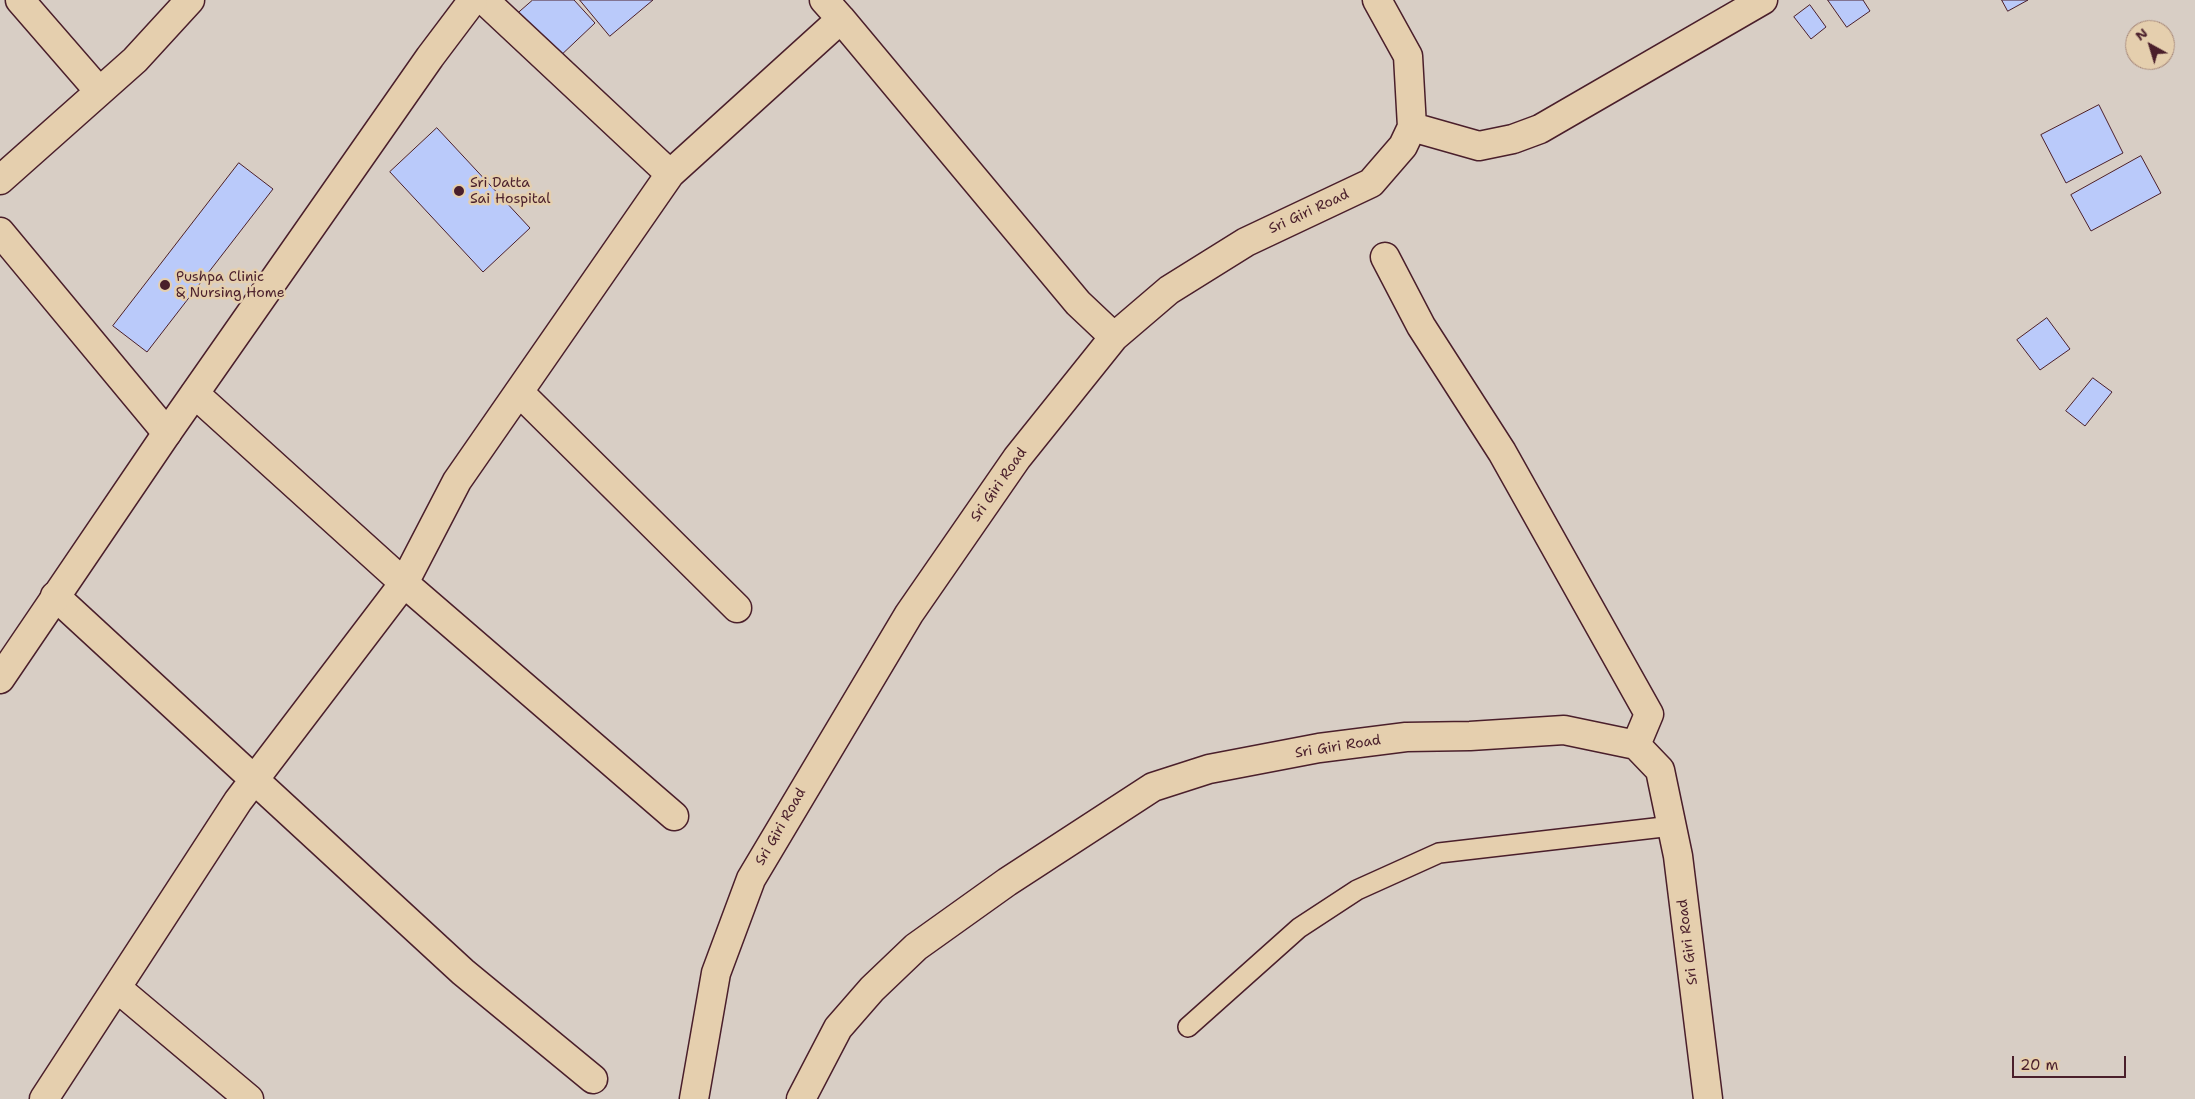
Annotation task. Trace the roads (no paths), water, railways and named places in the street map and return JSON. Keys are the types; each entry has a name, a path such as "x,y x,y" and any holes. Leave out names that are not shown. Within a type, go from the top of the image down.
{"street":[{"path":"20,0 100,91"},
{"path":"0,180 134,60 190,0"},
{"path":"0,679 168,432 430,57 473,0"},
{"path":"484,0 670,174"},
{"name":"Sri Giri Road","path":"694,1099 716,973 751,879 909,614 1017,458 1114,337 1169,290 1246,242 1371,183 1403,146 1412,126 1408,56 1377,0"},
{"path":"1412,126 1479,146 1513,139 1540,129 1763,0"},
{"path":"44,1099 238,801 404,583 458,481 670,174 833,9 1078,304 1114,337"},
{"path":"0,232 168,432"},
{"path":"1385,257 1421,326 1502,452 1649,714 1636,745"},
{"path":"519,392 737,608"},
{"path":"195,394 404,583 674,816"},
{"path":"55,596 463,972 594,1079"},
{"name":"Sri Giri Road","path":"801,1099 838,1028 872,989 916,947 1014,877 1153,787 1209,769 1319,748 1406,737 1470,736 1564,730 1636,745 1660,770 1678,856 1708,1099"},
{"path":"117,988 249,1099"}],"lane":[{"path":"1188,1028 1299,928 1356,890 1439,852 1672,826"}],"place":[{"name":"Sri Datta Sai Hospital","path":"459,191"},
{"name":"Pushpa Clinic & Nursing Home","path":"165,285"}]}
